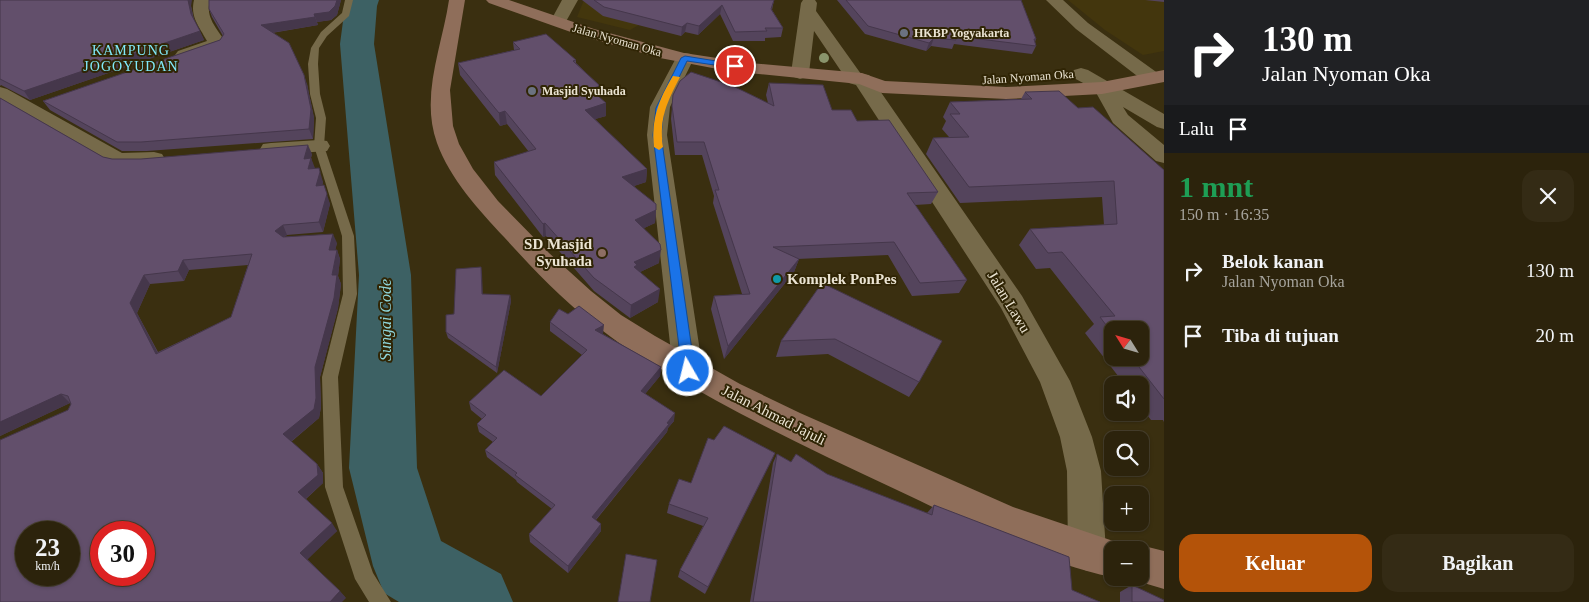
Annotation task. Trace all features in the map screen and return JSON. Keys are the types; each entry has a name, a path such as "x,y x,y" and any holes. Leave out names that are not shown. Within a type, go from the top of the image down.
{"street":[{"path":"169,61 217,43 202,22 199,9 202,0"},
{"name":"Jalan Ahmad Jajuli","path":"457,0 454,23 440,84 440,112 448,143 465,174 498,216 542,262 579,296 605,318 688,371 759,410 858,457 992,516 1100,555"},
{"name":"Jalan Nyoman Oka","path":"494,0 558,22 647,49 685,58 859,79 882,87 980,93 1054,92 1102,88 1158,77"},
{"path":"558,22 570,0"},
{"path":"1054,0 1082,26 1134,65 1158,77"},
{"path":"800,73 809,7"},
{"name":"Jalan Lawu","path":"809,7 1012,303 1055,381 1076,437 1100,555"},
{"path":"685,58 660,108 657,135 688,371"},
{"name":"Jalan Nyoman Oka","path":"859,79 875,74 988,80 1027,80 1081,74 1164,60"},
{"path":"1081,74 1164,124"},
{"path":"1102,88 1120,119 1164,156"},
{"path":"0,93 118,160 173,157"},
{"path":"27,110 56,100"},
{"path":"248,151 319,146"},
{"path":"1149,566 1164,570"}],"lane":[{"path":"349,0 346,14 324,34 315,48 313,64 315,94 321,118 319,146 348,236 350,294 330,377 334,487 365,579 381,602"},
{"path":"331,237 348,236"}],"shaded area":[{"path":"584,0 682,0 630,30 577,17"},
{"path":"1068,0 1164,0 1164,51 1143,55 1105,30"}],"building":[{"path":"0,0 188,0 191,14 200,31 24,91 0,79"},
{"path":"209,0 337,0 335,6 329,12 314,14 315,17 261,25 289,43 304,75 311,109 309,129 141,142 117,142 43,101 220,40 224,34 209,9"},
{"path":"594,0 774,0 771,9 783,28 765,28 767,31 735,32 722,5 699,26 687,23 682,27 604,7"},
{"path":"846,0 1021,0 1036,39 1034,39 1036,46 955,36 956,40 934,38 929,43 868,26"},
{"path":"546,34 576,60 573,61 600,86 590,89 606,103 585,110 647,169 622,177 656,204 656,210 635,220 660,244 661,250 634,262 637,265 634,267 660,289 631,305 594,278 545,223 543,224 494,162 536,149 505,111 499,113 458,63 520,49 513,42"},
{"path":"691,72 733,86 774,106 769,83 823,85 832,110 851,110 857,121 889,120 938,192 907,193 967,280 920,283 894,242 773,247 799,259 728,346 714,296 750,294 715,190 719,190 704,142 677,142 672,106 673,95 680,81"},
{"path":"1059,91 1078,108 1093,107 1164,170 1164,399 1149,380 1149,376 1146,376 1138,366 1149,366 1149,321 1104,322 1100,317 1115,316 1062,252 1048,253 1030,229 1117,224 1114,181 969,187 933,138 969,137 950,114 960,114 950,102 1032,99 1025,92"},
{"path":"0,98 103,157 112,159 141,159 308,145 304,159 311,158 308,169 319,168 320,172 316,186 324,185 327,194 319,222 283,225 275,231 283,237 333,234 329,250 337,250 332,275 337,275 334,298 315,367 316,398 314,409 283,434 317,464 318,475 298,492 332,523 300,553 340,591 330,602 0,602 0,440 68,410 71,404 68,396 61,394 0,422","holes":["252,254 231,317 156,354 130,303 144,275 178,271 183,260"]},
{"path":"481,267 482,294 510,295 496,367 446,332 446,315 454,314 456,269"},
{"path":"822,283 942,341 919,382 835,339 781,341"},
{"path":"579,306 604,325 595,330 661,367 641,391 675,413 667,423 669,424 592,517 601,524 568,566 529,534 555,505 515,475 517,473 485,450 497,438 477,424 486,415 469,402 504,370 541,396 587,350 550,322 559,309 568,314"},
{"path":"724,426 775,453 708,587 680,570 708,518 669,504 679,479 691,483 708,438 714,440"},
{"path":"777,454 791,462 796,454 827,474 932,515 934,505 1069,557 1072,590 1100,602 753,602"},
{"path":"626,554 657,560 650,602 618,602"},
{"path":"1132,586 1164,600 1164,602 1132,602"}],"waterway":[{"name":"Sungai Code","path":"364,0 361,6 357,44 385,275 383,468 411,566 473,602"}],"slow traffic":[{"path":"659,147 657,135 660,108 676,77"}],"place":[{"name":"HKBP Yogyakarta","path":"904,33"},
{"name":"Masjid Syuhada","path":"532,91"},
{"name":"SD Masjid Syuhada","path":"602,253"},
{"name":"Komplek PonPes","path":"777,279"}],"district":[{"name":"KAMPUNG JOGOYUDAN","path":"131,58"}],"route":[{"path":"688,371 657,135 660,108 685,58 735,66"}]}
